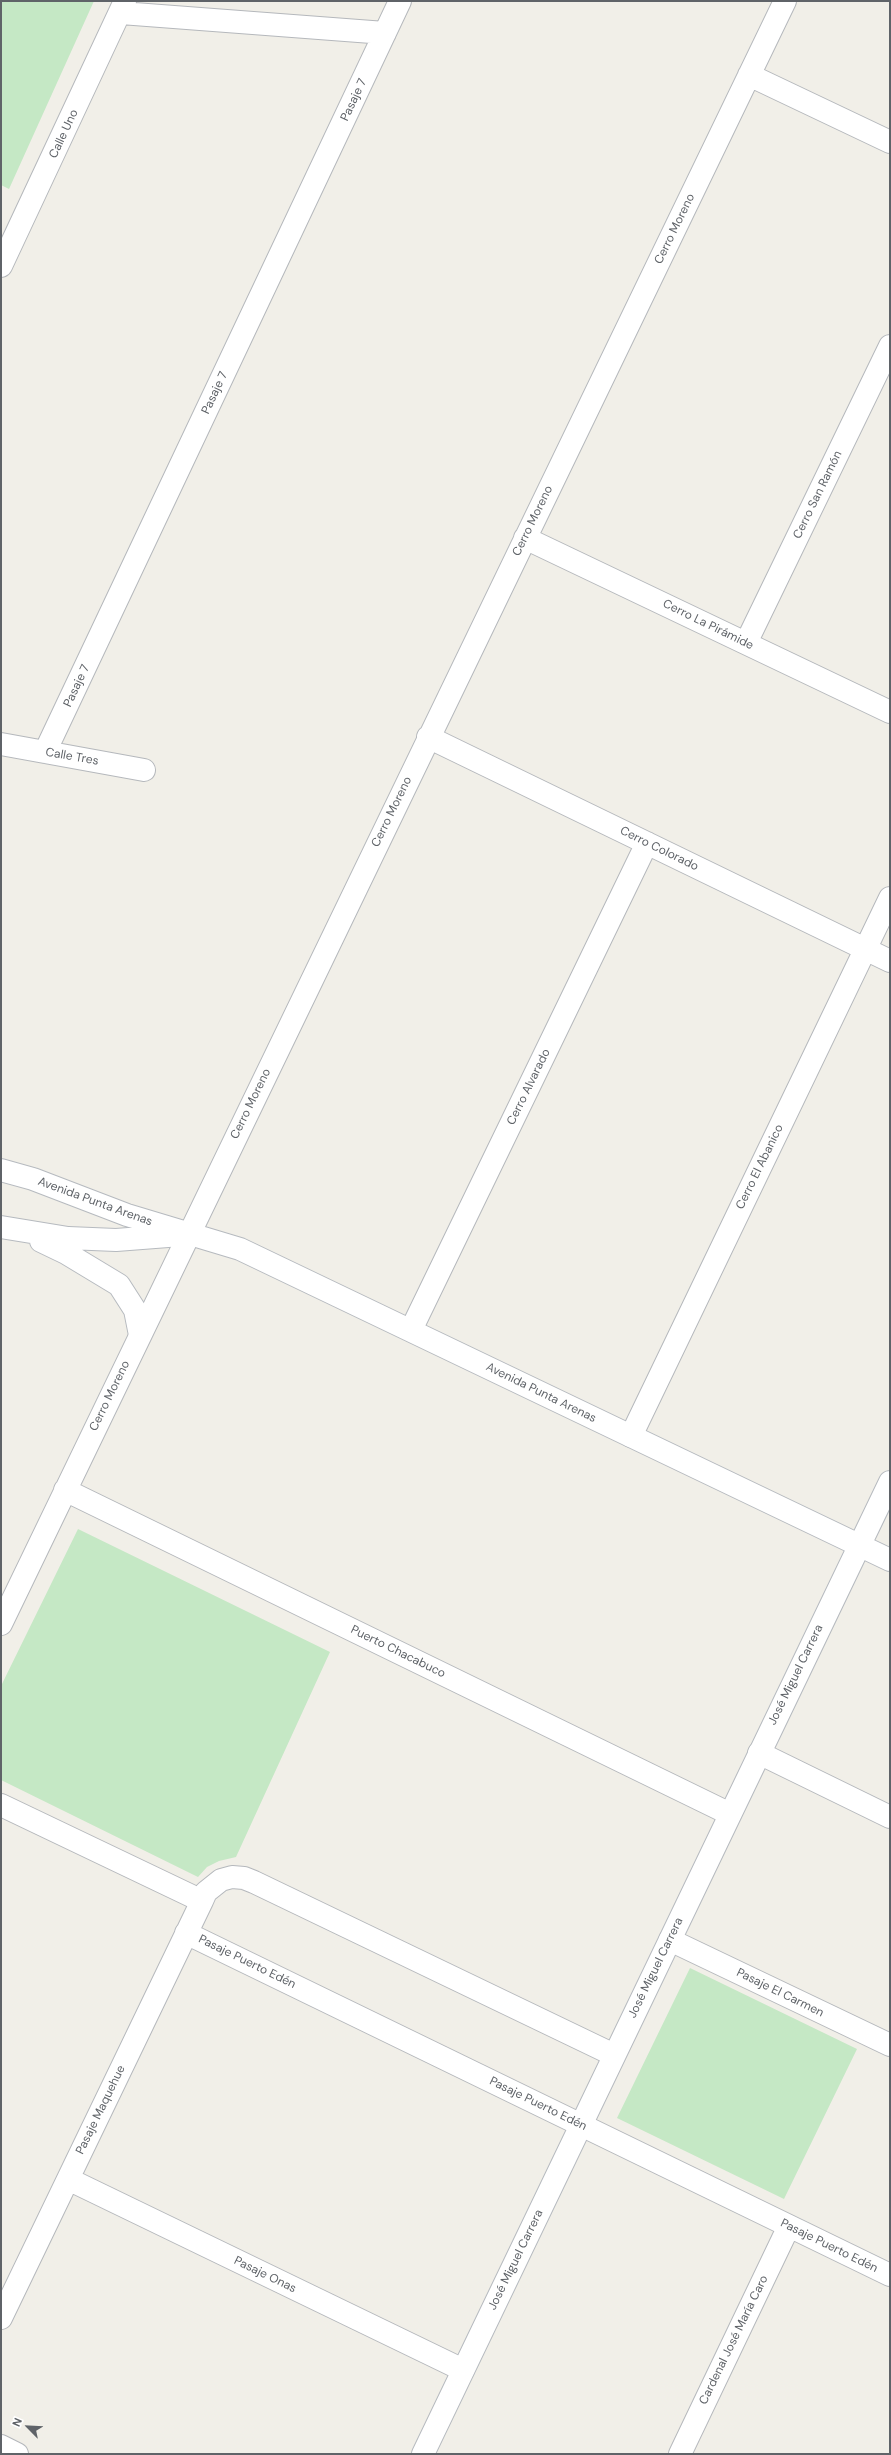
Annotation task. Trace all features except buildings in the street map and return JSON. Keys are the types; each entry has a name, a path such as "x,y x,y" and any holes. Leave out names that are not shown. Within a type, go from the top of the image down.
{"street":[{"name":"Pasaje 7","path":"45,752 400,1"},
{"name":"Cerro Moreno","path":"1,1624 428,737 785,1"},
{"path":"123,7 385,33"},
{"name":"Calle Uno","path":"1,266 123,7"},
{"path":"749,75 890,142"},
{"name":"Cerro San Ramón","path":"746,643 890,346"},
{"name":"Cerro La Pirámide","path":"525,538 890,712"},
{"name":"Cerro Colorado","path":"428,737 890,961"},
{"name":"Calle Tres","path":"1,744 144,770"},
{"name":"Cerro Alvarado","path":"411,1330 647,843"},
{"name":"Cerro El Abanico","path":"631,1436 890,898"},
{"name":"Avenida Punta Arenas","path":"1,1170 33,1179 127,1215 240,1249 890,1560"},
{"path":"10,1229 66,1253 119,1285 135,1310 140,1335"},
{"name":"Avenida Punta Arenas","path":"10,1229 68,1238 116,1240 188,1234"},
{"name":"José Miguel Carrera","path":"423,2454 890,1482"},
{"name":"Puerto Chacabuco","path":"65,1490 730,1814"},
{"path":"759,1753 890,1817"},
{"path":"1,1806 202,1901 206,1892 221,1880 244,1878 614,2056"},
{"name":"Pasaje Maquehue","path":"1,2318 202,1901"},
{"name":"Pasaje Puerto Edén","path":"186,1933 890,2275"},
{"name":"Pasaje El Carmen","path":"670,1940 890,2045"},
{"name":"Pasaje Onas","path":"68,2179 463,2370"},
{"name":"Cardenal José María Caro","path":"680,2454 789,2226"},
{"path":"1,2446 18,2454"}],"green space":[{"path":"1,1 94,1 9,189 1,185"},
{"path":"78,1529 330,1652 236,1857 219,1861 207,1867 198,1877 1,1780 1,1686"},
{"path":"690,1968 857,2049 784,2199 617,2118"}]}
